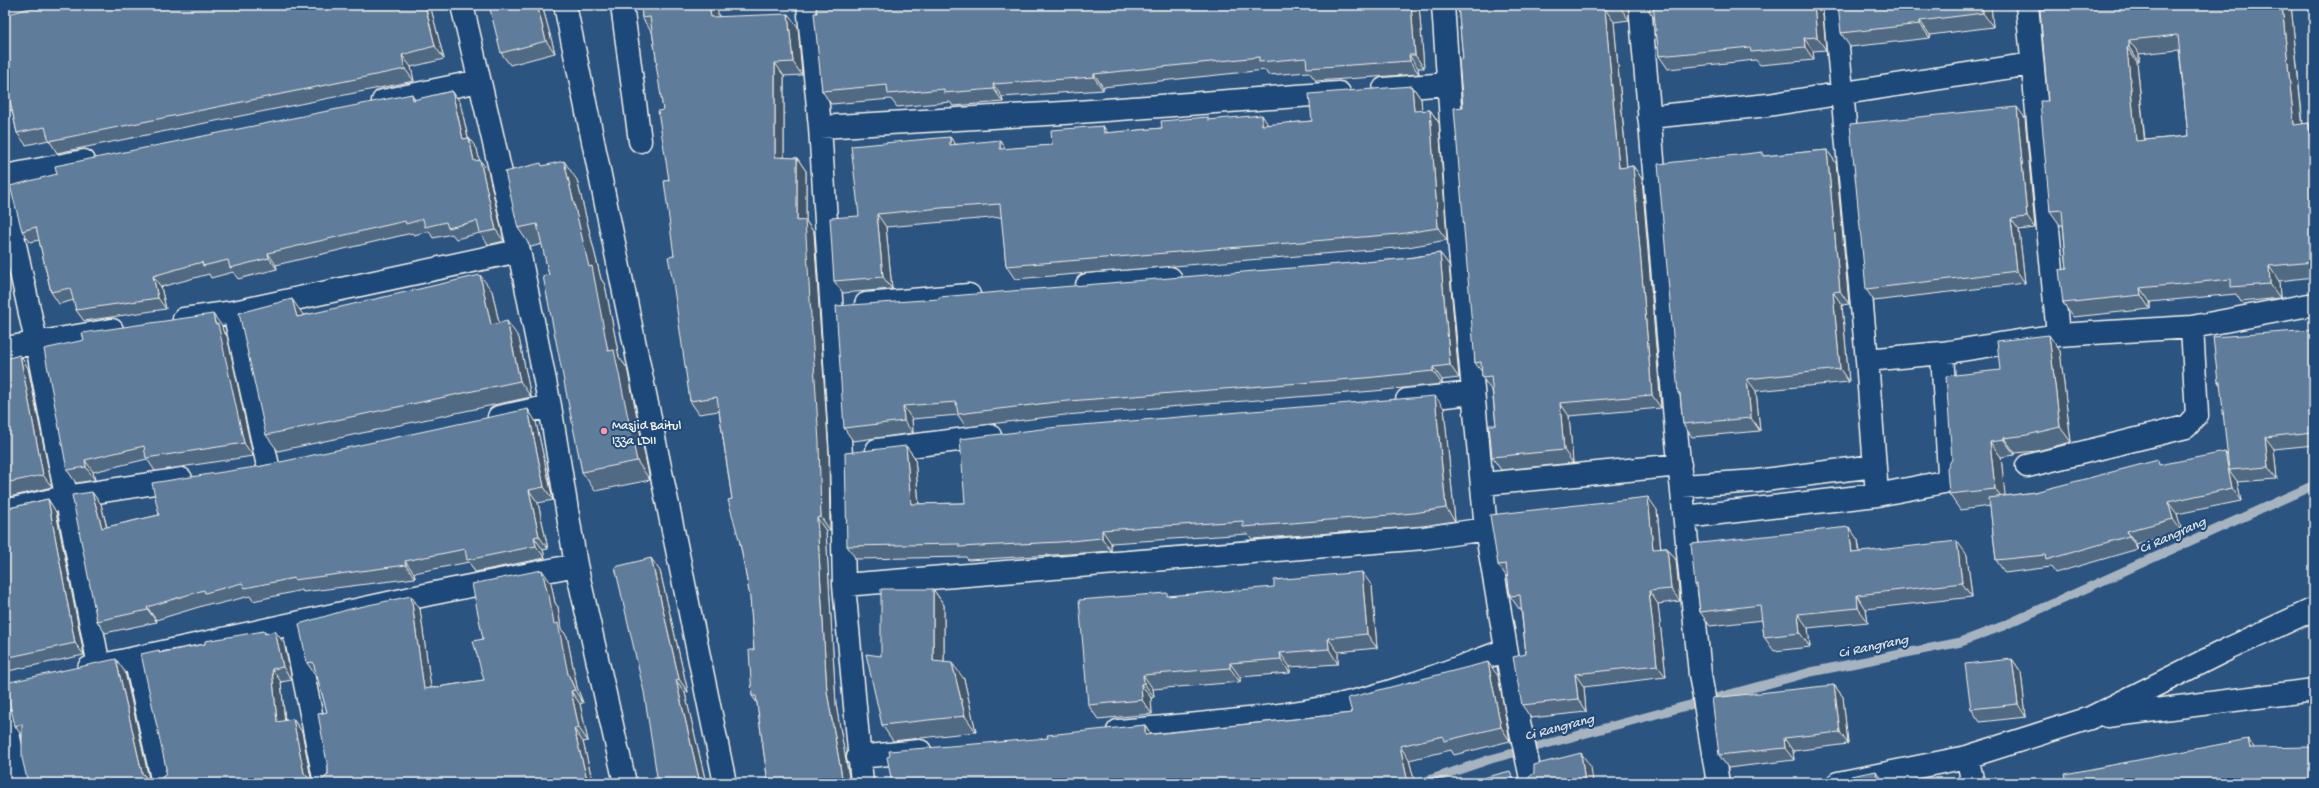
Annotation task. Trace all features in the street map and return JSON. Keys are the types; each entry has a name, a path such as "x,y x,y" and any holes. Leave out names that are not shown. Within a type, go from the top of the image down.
{"street":[{"path":"5,11 35,5"},
{"path":"462,5 519,252 550,406 576,565 625,783"},
{"path":"565,5 725,783"},
{"path":"622,5 640,141"},
{"path":"808,5 820,127 841,455 844,585 858,757 862,783"},
{"path":"1442,5 1460,251 1483,484 1486,529 1516,708 1532,783"},
{"path":"1640,5 1680,465 1700,674 1718,783"},
{"path":"1834,5 1867,360 1876,495"},
{"path":"2027,5 2031,64 2058,335"},
{"path":"1649,117 1768,105 2031,64"},
{"path":"364,104 479,81"},
{"path":"820,127 1064,113 1448,84"},
{"path":"5,176 106,156"},
{"path":"5,198 36,341 99,666"},
{"path":"1438,255 1460,251"},
{"path":"166,322 234,312 519,252"},
{"path":"1069,286 1188,277"},
{"path":"831,308 990,293"},
{"path":"1867,360 1942,353 2058,335 2192,327 2314,304"},
{"path":"234,312 268,466"},
{"path":"5,348 36,341 135,326"},
{"path":"2027,466 2186,427 2197,414 2192,327"},
{"path":"1685,517 1876,495 1938,485 1947,478 1949,473 1942,353"},
{"path":"1390,402 1473,394"},
{"path":"479,421 550,406"},
{"path":"841,455 1012,433"},
{"path":"245,469 292,461"},
{"path":"1483,484 1680,465"},
{"path":"1682,486 1757,481 1874,466"},
{"path":"5,511 66,497 198,476"},
{"path":"1757,481 1761,508"},
{"path":"844,585 1408,540 1486,529"},
{"path":"68,672 576,565"},
{"path":"1838,783 1967,757 2090,718 2228,649 2314,609"},
{"path":"293,624 325,783"},
{"path":"1099,733 1266,715 1339,705 1382,693 1506,650"},
{"path":"135,658 163,783"},
{"path":"2090,718 2314,690"},
{"path":"5,720 19,783"},
{"path":"858,757 943,749"},
{"path":"1967,757 1972,783"}],"building":[{"path":"41,5 425,5 435,46 402,55 405,69 49,141 45,127 17,133 9,96 5,97 5,15"},
{"path":"489,5 537,5 546,41 501,53"},
{"path":"641,5 709,5 711,17 788,14 793,62 775,63 775,157 797,158 797,221 805,220 819,442 821,517 817,518 827,692 843,783 768,783 756,696 752,696 749,650 754,650 750,597 740,543 728,500 732,499 717,397 690,401 668,257 674,256 664,181 669,180 658,111 663,110 650,17 642,18"},
{"path":"816,5 1411,5 1415,55 1409,55 1410,61 1307,68 1306,58 1259,62 1259,57 1094,74 1094,77 993,84 994,89 944,93 944,89 888,94 887,85 822,91 814,13 817,13"},
{"path":"1458,5 1619,5 1620,7 1605,9 1619,168 1633,166 1652,395 1560,403 1564,450 1492,457 1489,425 1496,425 1491,376 1482,377 1481,362 1475,363 1454,108 1463,107 1459,60 1463,59"},
{"path":"1653,5 1814,5 1817,37 1804,38 1805,47 1751,52 1750,47 1659,56"},
{"path":"1838,5 1982,5 1983,13 1920,21 1920,24 1841,33"},
{"path":"2055,5 2282,5 2294,125 2309,123 2314,189 2314,262 2269,266 2270,284 2231,287 2231,279 2140,288 2141,295 2063,303 2059,270 2067,269 2062,210 2050,211 2040,101 2048,101 2040,10 2055,9","holes":["2178,35 2188,136 2136,141 2127,48 2129,47 2129,40"]},
{"path":"1412,86 1414,111 1430,110 1438,228 1399,234 1006,266 1000,204 941,208 877,214 883,277 834,281 830,218 859,216 851,146 950,137 950,145 1000,140 1000,149 1052,145 1051,130 1103,126 1104,133 1162,128 1161,121 1208,117 1208,120 1262,115 1262,125 1312,121 1309,94"},
{"path":"452,91 463,139 469,138 474,161 480,160 496,230 480,233 477,221 448,228 446,222 425,227 423,219 406,224 405,221 268,253 269,258 230,268 228,260 203,266 202,262 153,276 158,298 76,310 70,288 51,292 36,227 22,231 10,186 57,174 55,166 412,94 413,100"},
{"path":"2017,107 2027,217 2011,219 2017,271 1866,289 1850,124"},
{"path":"1827,150 1840,291 1833,292 1840,369 1747,379 1751,418 1683,424 1680,393 1678,393 1658,164 1763,152 1763,156"},
{"path":"564,161 589,267 592,266 608,351 614,350 637,461 582,472 543,276 549,275 537,224 518,228 505,172 541,163 542,166"},
{"path":"1440,253 1450,365 1433,367 1433,371 1365,378 1056,402 958,414 956,402 903,406 904,421 844,428 836,306 939,299 939,297 1401,259"},
{"path":"480,275 491,325 507,321 520,381 266,435 239,313 292,299 297,317"},
{"path":"213,314 215,324 218,324 244,443 146,458 144,446 85,460 86,467 67,470 44,349 84,340 82,333"},
{"path":"2314,330 2314,432 2265,437 2268,467 2229,470 2220,382 2218,382 2213,337"},
{"path":"2049,335 2060,427 1990,442 1995,489 1949,494 1947,468 1952,459 1946,376 2000,370 1997,341"},
{"path":"20,355 43,475 5,483 5,359"},
{"path":"1435,396 1446,508 1414,513 1243,527 1243,521 1102,530 1102,538 1060,542 959,547 959,544 847,546 845,453 906,446 911,504 965,503 960,439 1058,427"},
{"path":"528,409 544,487 529,490 539,536 534,537 536,546 467,560 465,549 405,561 406,565 294,580 294,578 245,588 242,583 205,593 204,590 147,607 148,610 97,621 72,495 92,492 102,528 159,515 152,483 262,466"},
{"path":"2225,452 2232,488 2168,502 2173,519 2127,531 2129,536 2046,560 2045,555 1996,560 1989,498 2035,492 2158,460 2159,465"},
{"path":"1648,497 1653,549 1667,548 1671,589 1649,591 1657,665 1575,674 1578,699 1522,705 1513,657 1526,654 1520,595 1510,596 1506,564 1498,565 1490,515"},
{"path":"48,499 75,643 5,658 5,509"},
{"path":"1849,527 1852,553 1957,541 1962,583 1857,595 1858,608 1798,614 1800,633 1764,637 1760,605 1700,612 1697,584 1695,585 1691,544"},
{"path":"651,558 679,679 676,680 700,783 658,783 644,692 615,567"},
{"path":"542,570 549,595 554,624 558,623 568,674 575,690 571,691 579,728 574,729 588,783 28,783 22,758 22,724 15,726 5,683 116,659 142,773 150,782 157,782 166,774 166,768 141,654 159,650 159,653 205,644 205,641 264,631 265,634 275,631 283,667 272,669 277,722 293,719 304,773 312,782 319,782 328,775 328,768 318,714 327,712 313,662 307,663 299,624 350,609 411,596 424,689 484,680 473,641 483,639 472,584"},
{"path":"1362,572 1367,634 1328,638 1329,649 1280,653 1281,659 1230,663 1230,668 1143,675 1144,683 1141,684 1142,700 1088,705 1079,600 1167,593 1167,596 1274,587 1274,580"},
{"path":"881,589 933,589 933,661 952,663 965,716 882,725 866,654 881,656"},
{"path":"2012,659 2018,704 1971,709 1965,664"},
{"path":"1488,662 1501,727 1444,741 1443,736 1400,746 1408,783 1334,783 1333,780 1304,783 892,783 887,757 890,756 889,751 1048,738 1047,735 1145,725 1145,735 1352,713 1348,698"},
{"path":"1834,685 1840,732 1784,738 1785,748 1719,755 1712,698"},
{"path":"2248,739 2250,748 2314,747 2314,783 2040,783 2066,778 2065,774"},
{"path":"1581,753 1585,783 1464,783 1510,771 1513,778 1519,781 1525,781 1534,773 1534,765"},
{"path":"1876,771 1878,783 1853,783 1851,776"},
{"path":"1604,781 1604,783 1585,783"}],"waterway":[{"name":"Ci Rangrang","path":"1420,783 1491,759 1811,672 1961,642 2003,626 2314,485"}],"place":[{"name":"Masjid Baitul Izza LDII","path":"604,431"}]}
